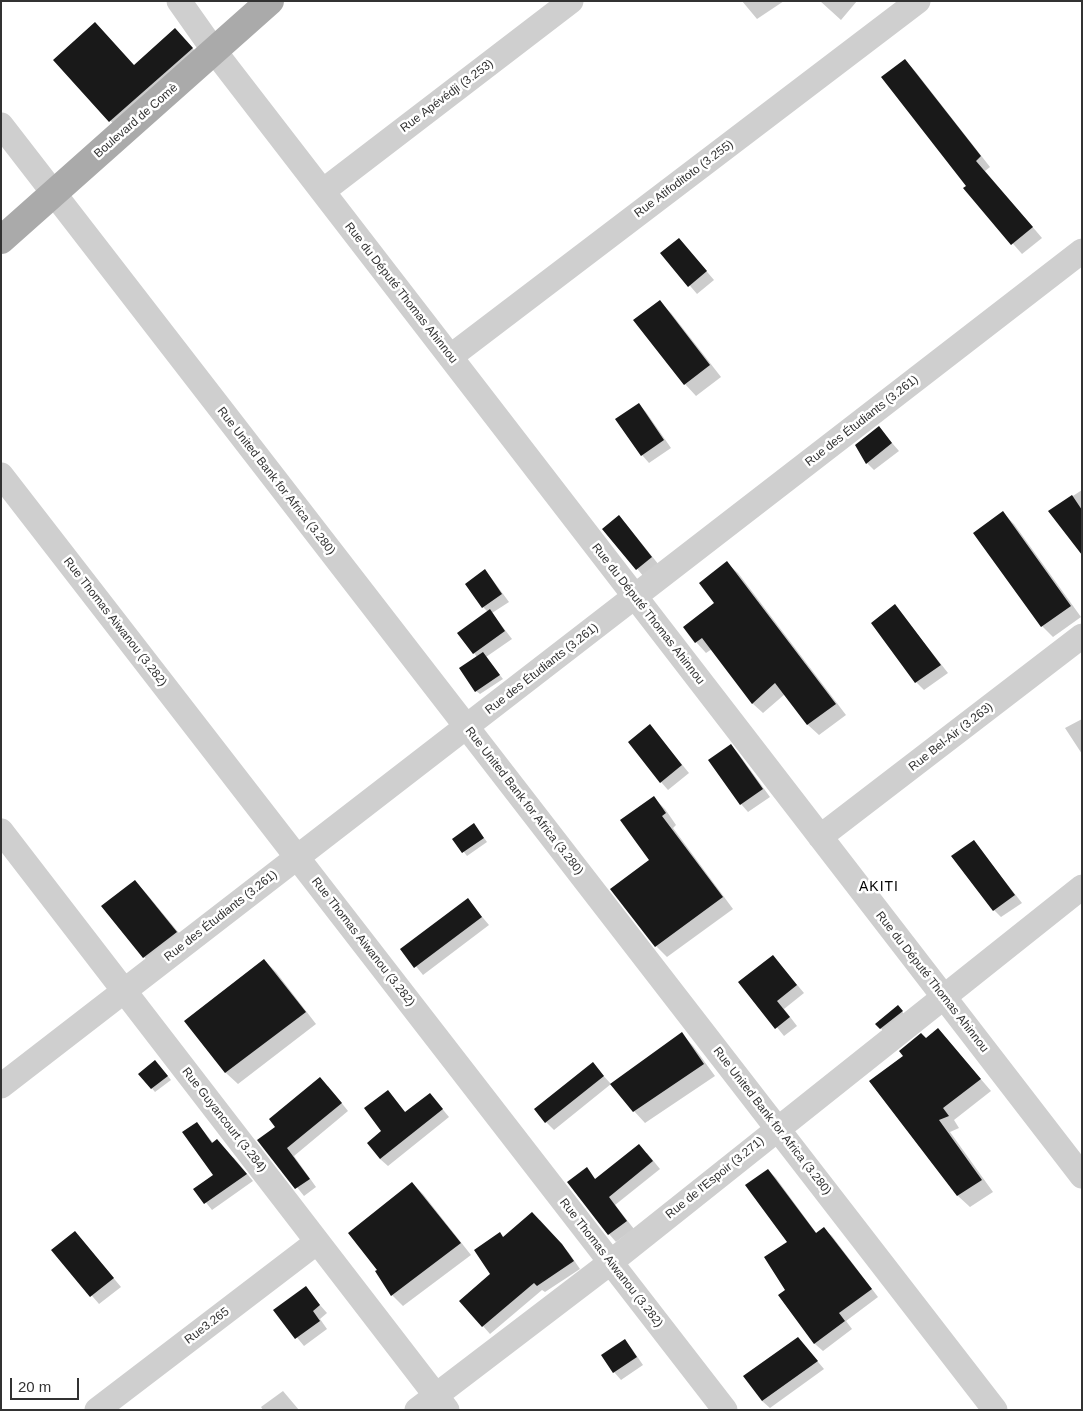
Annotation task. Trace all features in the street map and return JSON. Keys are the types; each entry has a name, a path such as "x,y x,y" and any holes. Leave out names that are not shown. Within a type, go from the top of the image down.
{"main road":[{"name":"Boulevard de Comè","path":"1,240 53,192 215,52 270,1"}],"street":[{"name":"Rue du Député Thomas Ahinnou","path":"180,1 215,52 944,998 1077,1160"},
{"name":"Rue Apévédji (3.253)","path":"323,191 571,1"},
{"name":"Rue Atifoditoto (3.255)","path":"450,358 918,1"},
{"name":"Rue United Bank for Africa (3.280)","path":"1,125 995,1410"},
{"name":"Rue des Étudiants (3.261)","path":"1,1086 1082,251"},
{"name":"Rue Thomas Aiwanou (3.282)","path":"1,475 725,1410"},
{"name":"Rue Bel-Air (3.263)","path":"820,837 1082,636"},
{"name":"Rue Guyancourt (3.284)","path":"1,831 317,1242 433,1405"},
{"name":"Rue de l'Espoir (3.271)","path":"433,1405 1082,887"},
{"name":"Rue3.265","path":"97,1410 317,1242"}],"building":[{"path":"95,22 134,65 175,28 193,48 109,122 53,60"},
{"path":"905,59 981,156 976,161 1033,227 1011,245 963,188 966,186 881,77"},
{"path":"679,238 707,271 688,287 660,253"},
{"path":"660,300 710,365 684,385 633,320"},
{"path":"639,403 664,440 641,456 615,419"},
{"path":"879,426 892,443 866,464 855,445"},
{"path":"1072,495 1082,510 1082,555 1048,511"},
{"path":"1003,511 1071,606 1041,627 973,533"},
{"path":"619,515 652,557 636,570 602,529"},
{"path":"727,561 836,704 807,725 775,683 752,704 702,638 695,643 683,627 714,603 699,583"},
{"path":"485,569 502,594 482,608 465,584"},
{"path":"895,604 941,665 915,683 871,623"},
{"path":"490,609 505,631 473,654 457,633"},
{"path":"483,652 500,675 475,692 459,668"},
{"path":"650,724 682,765 660,783 628,742"},
{"path":"731,744 763,789 740,805 708,760"},
{"path":"654,796 666,813 662,816 723,897 655,947 610,889 649,860 620,820"},
{"path":"474,823 484,838 462,853 452,839"},
{"path":"974,840 1015,895 993,911 951,856"},
{"path":"135,880 177,932 143,958 101,906"},
{"path":"468,898 482,917 414,968 400,949"},
{"path":"773,955 797,985 777,1001 790,1017 775,1029 738,982"},
{"path":"264,959 306,1012 225,1073 184,1021"},
{"path":"898,1005 903,1011 880,1029 875,1024"},
{"path":"938,1028 981,1079 943,1108 949,1116 939,1120 982,1180 957,1196 869,1081 903,1056 899,1051 921,1033 926,1038"},
{"path":"682,1032 704,1064 633,1112 610,1084"},
{"path":"155,1060 168,1076 151,1089 138,1074"},
{"path":"593,1062 604,1076 545,1123 534,1109"},
{"path":"320,1077 342,1103 287,1148 310,1179 295,1189 257,1140 275,1127 269,1119"},
{"path":"388,1090 405,1112 430,1093 443,1109 380,1159 367,1143 381,1131 364,1108"},
{"path":"197,1122 212,1143 217,1139 247,1174 204,1204 193,1189 213,1175 182,1132"},
{"path":"639,1144 653,1161 609,1197 627,1221 608,1235 567,1182 587,1167 595,1179"},
{"path":"768,1169 816,1233 824,1227 872,1289 839,1313 845,1321 814,1344 778,1295 785,1290 764,1257 787,1242 745,1185"},
{"path":"412,1182 461,1243 391,1296 375,1271 377,1270 348,1233"},
{"path":"532,1212 562,1244 574,1261 537,1286 534,1283 482,1327 459,1301 490,1274 474,1250 500,1232 503,1237"},
{"path":"75,1231 114,1278 90,1297 51,1250"},
{"path":"306,1286 320,1305 313,1311 320,1321 295,1339 273,1310"},
{"path":"798,1337 818,1361 762,1401 743,1376"},
{"path":"625,1339 637,1357 613,1373 601,1355"}],"district":[{"name":"AKITI","path":"879,887"}]}
